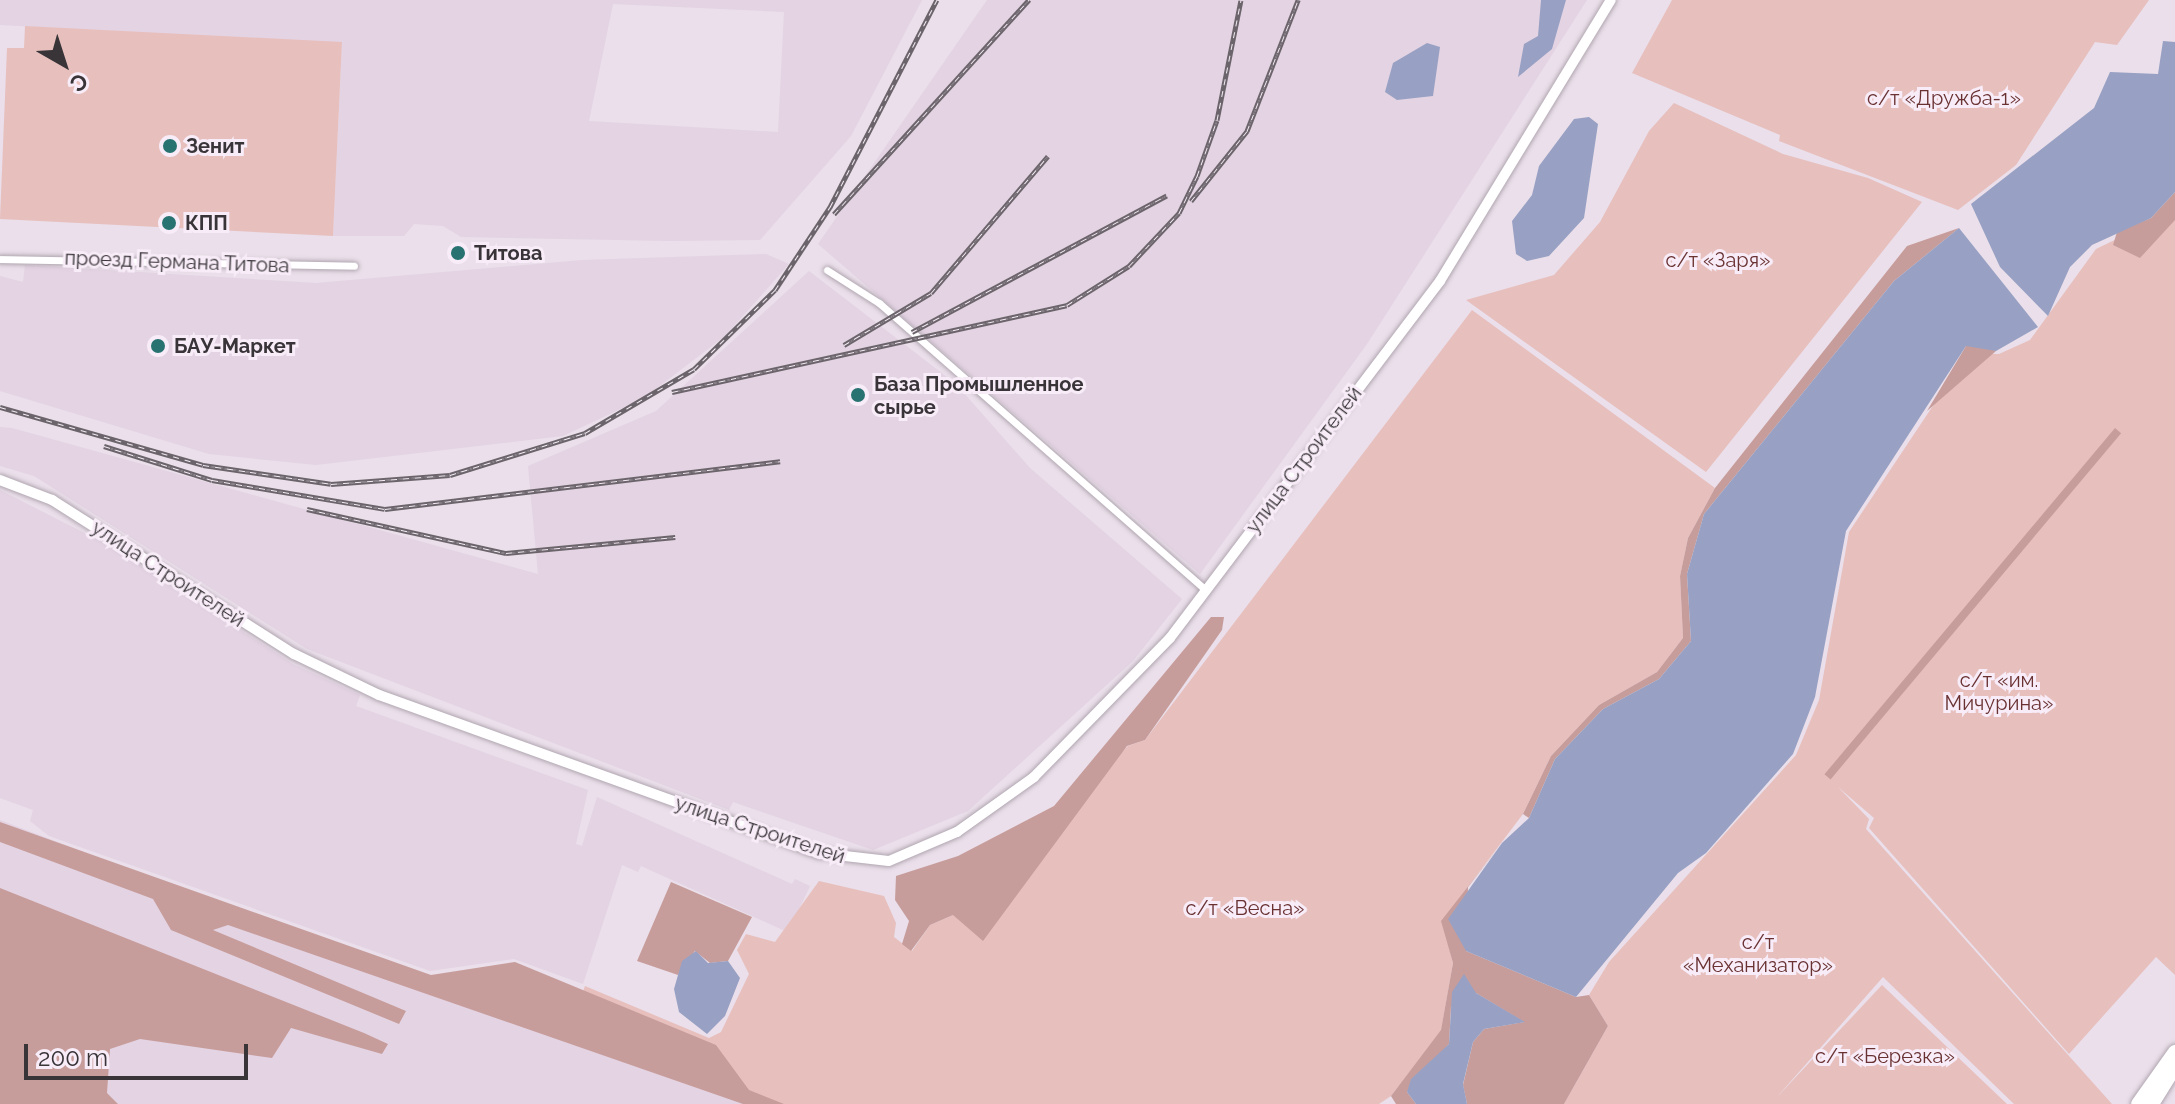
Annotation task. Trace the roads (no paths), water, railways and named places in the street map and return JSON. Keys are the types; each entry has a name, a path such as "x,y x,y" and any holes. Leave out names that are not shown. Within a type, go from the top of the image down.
{"highway":[{"path":"2138,1104 2175,1052"},
{"path":"2152,1104 2175,1068"}],"main road":[{"name":"улица Строителей","path":"0,480 52,500 294,654 379,695 853,861 889,861 920,850 1034,777 1117,699 1206,590 1440,281 1611,0"}],"street":[{"name":"проезд Германа Титова","path":"0,259 354,266"},
{"path":"827,270 879,303 1206,590"}],"water":[{"path":"1541,0 1566,0 1552,49 1518,77 1524,44 1538,36"},
{"path":"2163,41 2175,42 2175,192 2151,218 2092,245 2070,267 2048,316 2000,267 1971,204 2094,108 2110,72 2158,74"},
{"path":"1427,43 1440,47 1433,96 1397,100 1385,92 1393,63"},
{"path":"1589,117 1598,124 1584,218 1549,256 1527,261 1516,254 1512,221 1532,195 1539,166 1574,119"},
{"path":"1959,228 2038,327 1996,351 1966,346 1846,531 1815,697 1793,754 1706,853 1678,873 1576,997 1466,951 1448,919 1502,843 1529,818 1555,759 1603,709 1659,679 1691,641 1687,574 1704,514 1894,281"},
{"path":"696,951 708,963 728,961 740,978 725,1016 707,1034 679,1012 674,989 682,961"},
{"path":"1464,974 1476,993 1525,1022 1484,1029 1473,1042 1463,1084 1467,1104 1416,1104 1407,1092 1411,1079 1449,1044 1452,992"}],"railway":[{"path":"0,407 203,465 331,484 450,475 585,433 694,369 775,290 830,207 937,0"},
{"path":"834,214 1029,0"},
{"path":"672,392 1067,305 1129,266 1179,213 1197,176 1217,120 1241,0"},
{"path":"1191,201 1247,131 1298,0"},
{"path":"844,345 931,293 1048,156"},
{"path":"912,332 1167,195"},
{"path":"104,446 212,480 385,509 780,461"},
{"path":"307,509 506,553 675,537"}],"place":[{"name":"Зенит","path":"170,146"},
{"name":"КПП","path":"169,223"},
{"name":"Титова","path":"458,253"},
{"name":"БАУ-Маркет","path":"158,346"},
{"name":"База Промышленное сырье","path":"858,395"}],"park label":[{"name":"с/т «Дружба-1»","path":"1944,98"},
{"name":"с/т «Заря»","path":"1718,260"},
{"name":"с/т «им. Мичурина»","path":"1999,692"},
{"name":"с/т «Весна»","path":"1245,908"},
{"name":"с/т «Механизатор»","path":"1758,954"},
{"name":"с/т «Березка»","path":"1885,1056"}]}
